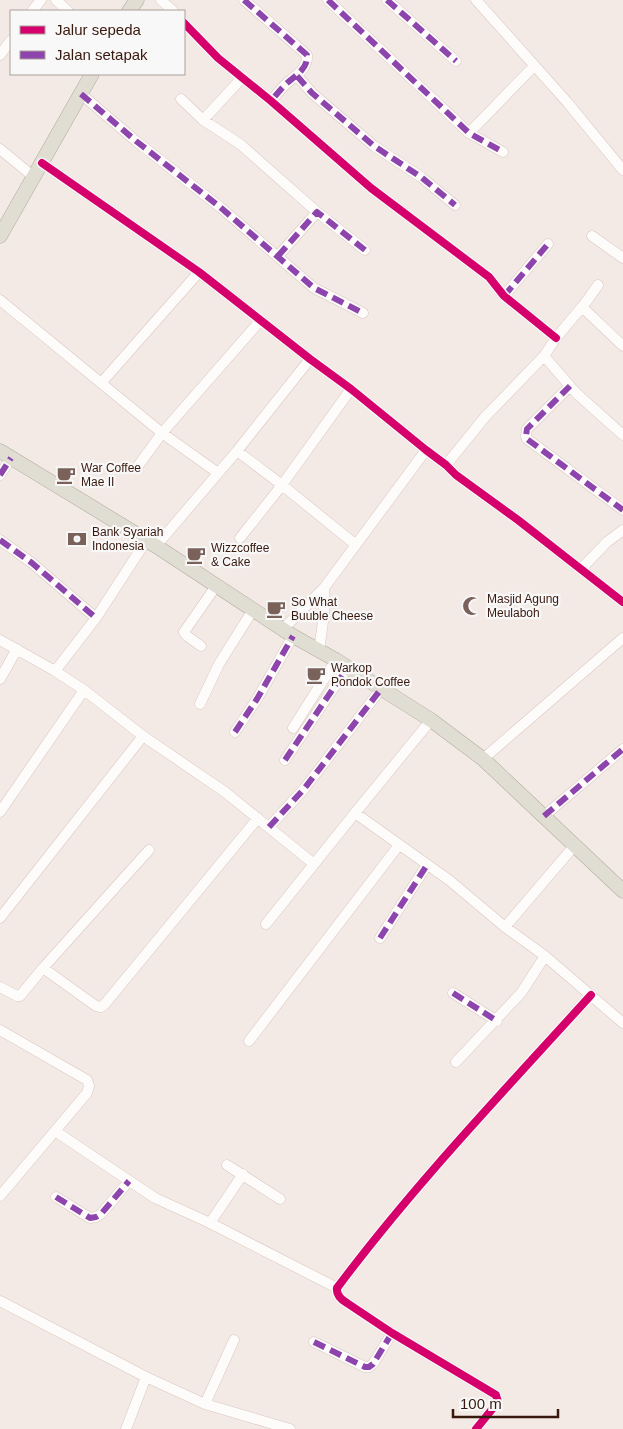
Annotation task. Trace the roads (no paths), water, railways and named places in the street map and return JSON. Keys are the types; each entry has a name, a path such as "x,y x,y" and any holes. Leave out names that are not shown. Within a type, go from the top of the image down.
{"highway":[{"path":"0,236 91,75"},
{"path":"6,455 151,543 288,633 342,664 431,720 483,759 623,890"}],"street":[{"path":"33,10 41,0"},
{"path":"56,0 67,10"},
{"path":"161,0 172,10"},
{"path":"244,0 306,55 306,61 297,76 287,82 271,101"},
{"path":"328,0 469,133 503,152"},
{"path":"387,0 456,61"},
{"path":"476,0 623,170"},
{"path":"185,24 218,58 271,101 371,188 489,277 504,296 556,338"},
{"path":"0,55 10,41"},
{"path":"469,133 534,66"},
{"path":"297,76 312,93 374,146 421,177 455,205"},
{"path":"204,120 242,78"},
{"path":"81,94 122,130 278,256 314,288 363,313"},
{"path":"181,99 204,120 240,144 317,212 365,250"},
{"path":"0,149 34,177"},
{"path":"42,163 198,272 351,389 456,475 518,520 623,602"},
{"path":"278,256 317,212"},
{"path":"592,236 623,258"},
{"path":"504,296 548,244"},
{"path":"102,382 198,272"},
{"path":"446,465 485,417 544,356 598,285"},
{"path":"0,300 162,433 218,474"},
{"path":"582,308 623,346"},
{"path":"138,466 162,433 261,320"},
{"path":"544,356 570,386 623,435"},
{"path":"55,671 151,543 218,474 310,359"},
{"path":"570,386 527,429 527,439 623,510"},
{"path":"240,538 351,389"},
{"path":"234,732 257,700 288,633 324,588 426,450"},
{"path":"237,451 282,484 356,545"},
{"path":"0,475 6,455"},
{"path":"581,568 607,542 623,530"},
{"path":"0,540 32,563 96,618"},
{"path":"201,646 184,632 216,586"},
{"path":"319,651 324,614 324,588"},
{"path":"200,704 219,664 253,610"},
{"path":"483,759 623,638"},
{"path":"0,640 84,690 143,736 225,792 314,864"},
{"path":"0,678 17,649"},
{"path":"293,728 342,664"},
{"path":"285,760 342,664"},
{"path":"269,828 304,790 381,689"},
{"path":"0,812 84,690"},
{"path":"266,924 431,720"},
{"path":"0,918 143,736"},
{"path":"544,816 623,749"},
{"path":"355,813 450,880 505,926 545,956 623,1023"},
{"path":"43,968 96,1006 101,1007 258,818"},
{"path":"249,1041 399,845"},
{"path":"505,926 575,845"},
{"path":"0,987 20,996 149,850"},
{"path":"380,938 428,865"},
{"path":"456,1062 521,994 545,956"},
{"path":"453,993 497,1021"},
{"path":"476,1429 498,1402 496,1395 392,1333 340,1299 336,1291 379,1233 591,996"},
{"path":"0,1030 86,1080 89,1090 0,1196"},
{"path":"55,1131 155,1198 210,1223 337,1288"},
{"path":"227,1165 280,1199"},
{"path":"210,1223 243,1174"},
{"path":"56,1197 90,1218 96,1217 101,1214 129,1181"},
{"path":"0,1301 146,1377 205,1404 290,1429"},
{"path":"314,1342 365,1367 369,1367 373,1364 392,1333"},
{"path":"205,1404 234,1340"},
{"path":"126,1429 146,1377"}],"place":[{"name":"War Coffee Mae II","path":"66,475"},
{"name":"Bank Syariah Indonesia","path":"77,539"},
{"name":"Wizzcoffee & Cake","path":"196,555"},
{"name":"Masjid Agung Meulaboh","path":"472,606"},
{"name":"So What Buuble Cheese","path":"276,609"},
{"name":"Warkop Pondok Coffee","path":"316,675"}]}
